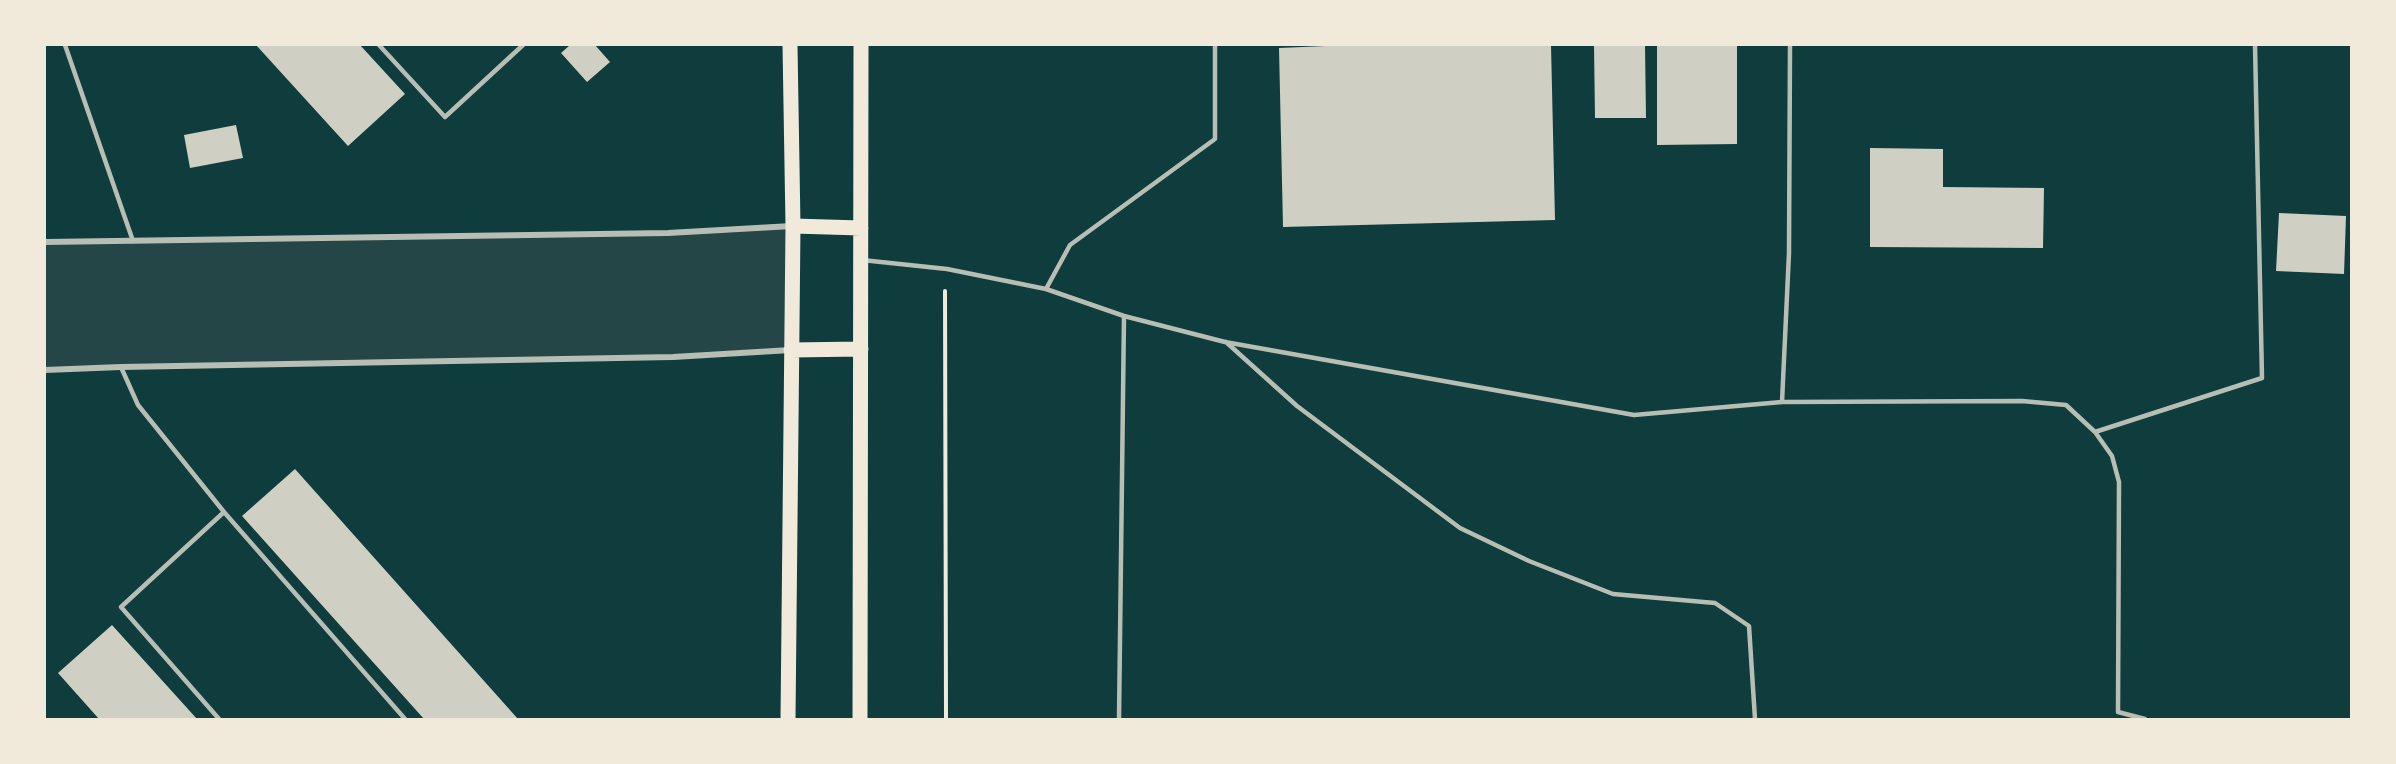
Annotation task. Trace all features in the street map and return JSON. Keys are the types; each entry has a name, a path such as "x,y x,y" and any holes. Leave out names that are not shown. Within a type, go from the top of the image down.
{"main road":[{"path":"788,719 793,226 789,45"},
{"path":"860,719 861,45"},
{"path":"793,226 861,228"},
{"path":"791,350 861,349"}],"street":[{"path":"45,242 668,233 793,226"},
{"path":"45,370 661,357 791,350"}],"lane":[{"path":"65,45 133,241"},
{"path":"379,45 445,117 523,45"},
{"path":"1046,289 1070,245 1215,139 1215,45"},
{"path":"1782,402 1789,253 1790,45"},
{"path":"2095,432 2262,378 2255,45"},
{"path":"861,260 948,269 1046,289 1124,316 1225,342 1634,415 1782,402 2022,401 2066,405 2095,432 2112,456 2119,482 2118,719"},
{"path":"1119,719 1124,316"},
{"path":"1225,342 1297,406 1460,528 1529,561 1613,594 1715,603 1749,626 1755,719"},
{"path":"121,367 138,405 224,512 405,719"},
{"path":"219,719 121,607 224,512"},
{"path":"2118,712 2145,719"}],"path":[{"path":"945,291 946,719"}],"shaded area":[{"path":"793,226 791,350 673,357 45,370 45,242 668,233"}],"building":[{"path":"256,45 360,45 405,94 348,146"},
{"path":"570,45 595,45 610,62 587,82 561,53"},
{"path":"1349,45 1551,45 1555,220 1283,227 1279,48"},
{"path":"1594,45 1645,45 1646,118 1595,118"},
{"path":"1657,45 1737,45 1737,144 1657,145"},
{"path":"236,125 243,158 190,168 184,135"},
{"path":"1870,148 1943,149 1943,187 2044,188 2043,248 1870,247"},
{"path":"2279,213 2346,216 2344,274 2276,271"},
{"path":"295,469 518,719 424,719 242,516"},
{"path":"112,625 197,719 99,719 58,673"}]}
